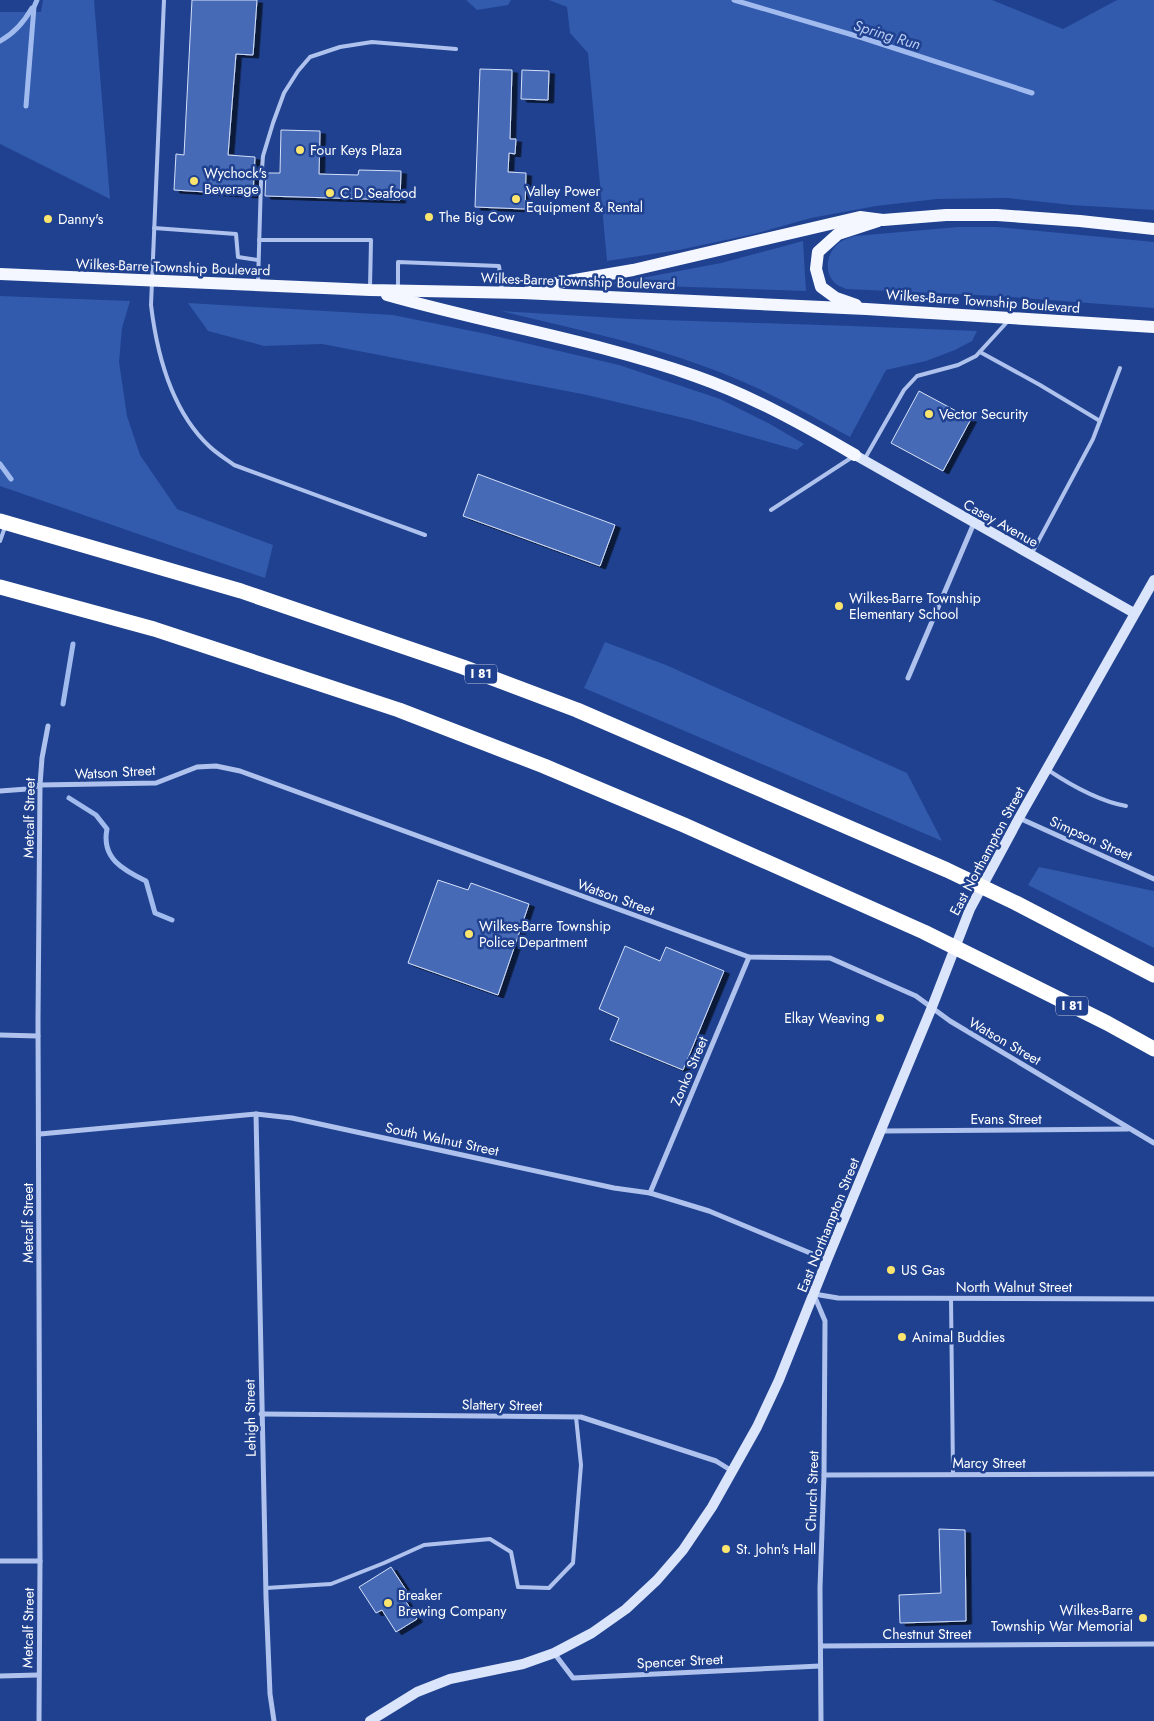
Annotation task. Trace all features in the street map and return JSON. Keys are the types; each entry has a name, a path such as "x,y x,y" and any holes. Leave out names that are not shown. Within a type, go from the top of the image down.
{"highway":[{"name":"I 81","path":"3,522 241,591 463,667 578,710 947,870 1016,903 1154,975"},
{"name":"I 81","path":"0,587 154,629 408,714 544,766 693,829 924,932 1107,1023 1154,1049"}],"main road":[{"path":"522,293 546,285 634,270 860,217 883,220 946,215 997,215 1154,229"},
{"path":"866,309 836,298 821,287 816,269 818,252 838,234 883,220"},
{"name":"Wilkes-Barre Township Boulevard","path":"0,274 370,290 398,294 502,292 866,309 1154,327"},
{"path":"398,294 448,312 651,362 698,377 793,419 860,458"},
{"name":"Casey Avenue","path":"860,458 1134,613"},
{"name":"East Northampton Street","path":"370,1721 418,1692 450,1678 523,1664 554,1653 592,1633 626,1609 657,1580 683,1550 712,1507 757,1426 779,1380 932,1008 970,909 1046,769 1154,580"}],"street":[{"path":"908,678 974,523"},
{"name":"Metcalf Street","path":"39,1721 40,1134 38,1036 40,784 42,758 48,726"},
{"name":"Watson Street","path":"0,791 27,788 40,784 156,783 197,767 216,766 240,771 749,957 830,958 916,996 950,1021 1154,1143"},
{"name":"Simpson Street","path":"1019,818 1154,879"},
{"name":"Zonko Street","path":"650,1193 749,957"},
{"path":"0,1036 38,1036"},
{"name":"South Walnut Street","path":"40,1134 256,1114 292,1118 614,1188 650,1193 709,1211 827,1260"},
{"name":"Lehigh Street","path":"256,1114 266,1588 270,1694 274,1721"},
{"name":"Evans Street","path":"882,1131 1130,1129"},
{"name":"North Walnut Street","path":"814,1294 838,1298 1154,1299"},
{"name":"Church Street","path":"814,1294 825,1321 824,1475 820,1588 821,1721"},
{"name":"Slattery Street","path":"261,1414 581,1417 716,1461 732,1471"},
{"name":"Marcy Street","path":"824,1475 1154,1474"},
{"path":"0,1561 40,1561"},
{"name":"Chestnut Street","path":"821,1646 1154,1644"},
{"name":"Spencer Street","path":"554,1653 573,1678 820,1666"},
{"path":"0,1676 38,1675"}],"lane":[{"path":"164,0 150,305 154,334 173,394 189,422 209,446 234,465 425,535"},
{"path":"258,285 261,181 264,156 284,93 310,57 340,47 372,42 456,50"},
{"path":"154,228 236,234 238,257 258,260"},
{"path":"259,240 371,240 370,290"},
{"path":"398,294 398,262 499,266 502,292"},
{"path":"771,510 860,458 904,390 917,376 958,364 976,356 1010,318"},
{"path":"980,352 1100,421"},
{"path":"1031,555 1093,439 1120,368"},
{"path":"0,541 3,522"},
{"path":"1046,769 1075,788 1115,804 1126,806"},
{"path":"950,1298 953,1474"},
{"path":"266,1588 330,1584 424,1545 490,1539 511,1552 518,1587 549,1588 573,1564 581,1465 576,1417"}],"shaded area":[{"path":"43,0 94,0 110,199 0,144 0,12 41,12"},
{"path":"466,0 511,0 508,5 477,10"},
{"path":"549,0 992,0 1063,29 1117,0 1154,0 1154,210 1071,205 1007,198 937,199 876,206 811,218 754,234 679,250 607,261 588,53 570,33 567,7"},
{"path":"958,227 997,227 1154,242 1154,308 998,296 846,289 831,279 828,266 830,254 838,243 848,238"},
{"path":"803,241 806,291 600,284 721,263"},
{"path":"0,296 130,301 122,328 119,362 127,416 140,455 177,509 273,545 265,578 0,486"},
{"path":"188,303 393,315 482,333 619,365 720,399 770,424 804,444 797,450 688,419 587,395 322,344 264,346 208,331"},
{"path":"501,311 632,319 977,331 972,341 955,350 926,361 886,370 850,437 762,390 706,367 630,343"},
{"path":"605,642 666,665 907,773 942,841 584,688"},
{"path":"1039,867 1154,891 1154,948 1028,885"}],"building":[{"path":"192,0 257,0 253,55 236,54 228,155 255,157 253,195 174,190 176,154 184,155"},
{"path":"480,69 512,70 510,139 516,139 515,154 509,153 508,172 526,173 525,209 475,207"},
{"path":"522,70 549,71 548,100 521,99"},
{"name":"Four Keys Plaza","path":"281,130 320,131 319,174 358,175 359,170 401,171 400,200 265,196 266,173 280,173"},
{"path":"919,391 971,419 943,471 891,443"},
{"path":"478,474 615,525 600,566 463,516"},
{"name":"Wilkes-Barre Township Police Department","path":"438,880 468,890 471,883 529,904 498,995 408,963"},
{"path":"625,946 660,961 666,947 724,971 683,1070 610,1040 619,1018 599,1009"},
{"path":"939,1529 965,1530 966,1621 900,1623 899,1595 941,1593"},
{"name":"Breaker Brewing Company","path":"391,1567 408,1593 403,1597 417,1619 396,1632 382,1610 376,1613 359,1587"}],"waterway":[{"path":"26,106 34,7 37,0"},
{"name":"Spring Run","path":"734,0 863,38 1032,93"},
{"path":"0,41 19,27 32,8"},
{"path":"0,464 11,479"},
{"path":"63,704 73,644"},
{"path":"69,798 96,815 107,829 107,848 116,862 146,881 155,913 172,920"}],"place":[{"name":"Four Keys Plaza","path":"300,150"},
{"name":"Wychock's Beverage","path":"194,181"},
{"name":"C D Seafood","path":"330,193"},
{"name":"Valley Power Equipment & Rental","path":"516,199"},
{"name":"The Big Cow","path":"429,217"},
{"name":"Danny's","path":"48,219"},
{"name":"Vector Security","path":"929,414"},
{"name":"Wilkes-Barre Township Elementary School","path":"839,606"},
{"name":"Wilkes-Barre Township Police Department","path":"469,934"},
{"name":"Elkay Weaving","path":"880,1018"},
{"name":"US Gas","path":"891,1270"},
{"name":"Animal Buddies","path":"902,1337"},
{"name":"St. John's Hall","path":"726,1549"},
{"name":"Breaker Brewing Company","path":"388,1603"},
{"name":"Wilkes-Barre Township War Memorial","path":"1143,1618"}]}
